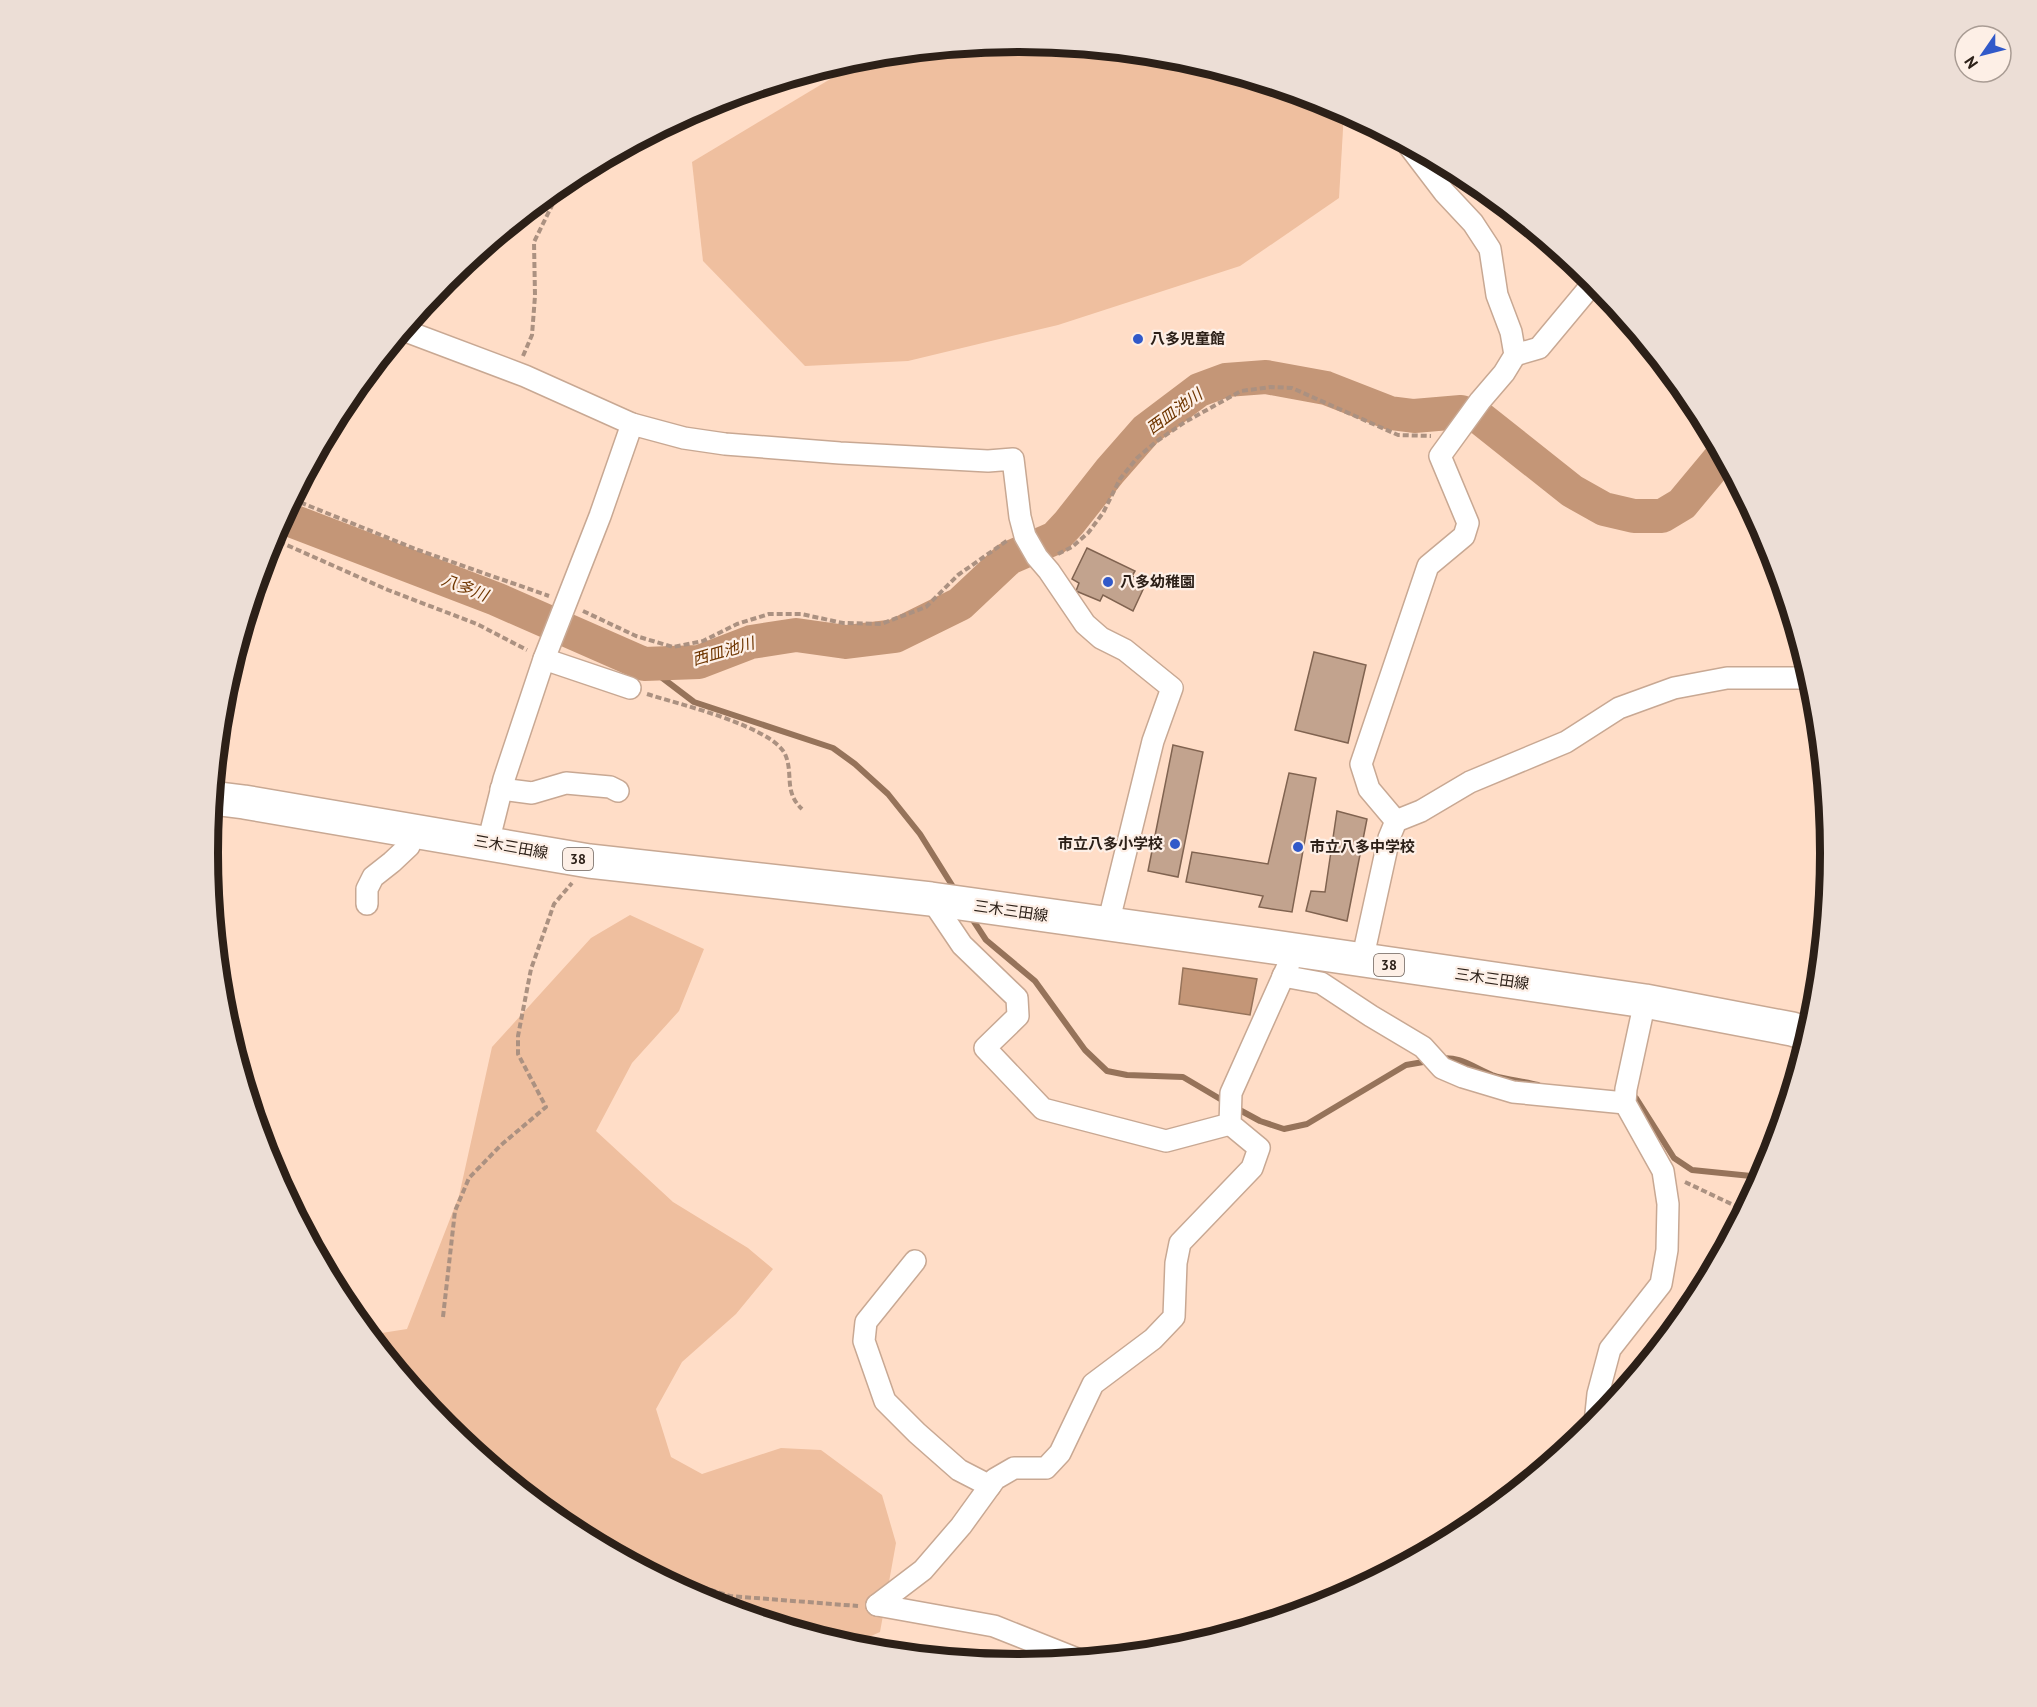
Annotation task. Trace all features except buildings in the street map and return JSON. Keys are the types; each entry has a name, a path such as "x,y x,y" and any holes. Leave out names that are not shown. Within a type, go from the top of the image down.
{"main road":[{"name":"三木三田線","path":"219,799 255,803 589,861 949,902 1108,924 1289,963 1362,961 1645,1001 1799,1031"}],"street":[{"path":"1396,821 1369,789 1361,764 1428,566 1464,536 1468,523 1440,456 1480,401 1504,373 1515,355 1511,332 1497,296 1490,249 1473,223 1444,192 1420,161"},
{"path":"1515,355 1539,348 1588,290"},
{"path":"410,333 516,373 632,424 684,438 725,444 968,460 1013,459 1018,508 1025,533 1039,560 1085,624 1101,638 1125,650 1172,688 1153,741 1108,924"},
{"path":"488,843 501,789 546,653 600,516 632,424"},
{"path":"546,653 630,688"},
{"path":"1362,961 1389,838 1396,821 1421,811 1470,782 1566,742 1619,708 1674,688 1727,678 1800,678"},
{"path":"501,789 532,793 566,783 610,787 618,791"},
{"path":"367,904 367,889 373,877 409,846 415,830"},
{"path":"949,902 962,945 1017,998 1018,1016 985,1048 1043,1109 1166,1141 1230,1124"},
{"path":"1230,1124 1231,1093 1289,963 1423,1047 1442,1068 1463,1077 1513,1092 1625,1103"},
{"path":"1597,1407 1598,1394 1610,1349 1661,1284 1667,1250 1668,1204 1663,1171 1625,1103 1645,1001"},
{"path":"877,1605 923,1570 961,1526 995,1479 1014,1468 1046,1468 1060,1453 1093,1384 1153,1339 1174,1317 1176,1263 1180,1243 1252,1168 1259,1148 1230,1124"},
{"path":"915,1261 866,1322 864,1341 885,1401 958,1470 990,1486"},
{"path":"877,1605 994,1626 1062,1653"}],"path":[{"path":"516,373 532,335 535,296 534,242 554,201"},
{"path":"1039,560 1072,547 1088,532 1103,513 1120,479 1137,458 1157,441 1185,422 1241,391 1271,387 1292,388 1398,435 1455,435"},
{"path":"299,502 636,636 673,647 703,641 737,624 769,614 801,614 843,623 881,624 926,607 958,575 999,545 1025,533"},
{"path":"280,542 387,590 546,653"},
{"path":"630,688 753,728 779,745 786,755 790,792 802,809"},
{"path":"443,1317 455,1211 469,1178 501,1144 546,1107 518,1054 518,1036 531,969 555,904 589,861"},
{"path":"1663,1171 1738,1207"},
{"path":"686,1582 730,1596 857,1606 877,1605"}],"shaded area":[{"path":"1018,52 1071,54 1123,59 1175,68 1276,95 1343,121 1339,198 1240,266 1058,325 908,361 805,366 703,261 692,162 840,73 914,59 966,54"},
{"path":"630,915 704,949 679,1011 632,1063 596,1131 673,1202 748,1248 773,1269 736,1314 682,1362 656,1409 671,1457 702,1474 781,1448 821,1450 882,1495 896,1543 880,1632 864,1639 811,1627 712,1594 664,1572 573,1520 490,1456 452,1420 416,1382 378,1334 407,1329 459,1196 492,1047 591,938"},
{"path":"1183,968 1257,979 1250,1015 1179,1004"},
{"path":"283,1170 312,1221 321,1247"}],"waterway":[{"name":"西皿池川","path":"290,520 496,599 644,664 699,662 751,642 796,635 846,642 895,636 960,604 1009,558 1055,538 1146,430 1199,390 1226,380 1266,377 1326,388 1390,413 1414,416 1461,412 1480,418 1572,491 1604,509 1634,516 1662,516 1682,504 1717,462"},
{"path":"644,664 694,702 833,748 855,764 888,794 920,834 955,890"},
{"path":"971,917 986,940 1035,981 1085,1050 1107,1071 1127,1075 1183,1077 1227,1103"},
{"path":"1439,1059 1460,1060 1497,1077 1538,1085"},
{"path":"1236,1108 1260,1121 1284,1129 1307,1124 1406,1065 1429,1061"},
{"path":"1631,1097 1636,1098 1674,1158 1692,1170 1752,1176"}],"place":[{"name":"八多児童館","path":"1138,339"},
{"name":"八多幼稚園","path":"1108,582"},
{"name":"市立八多小学校","path":"1175,844"},
{"name":"市立八多中学校","path":"1298,847"}],"water label":[{"name":"八多川","path":"465,587"}]}
